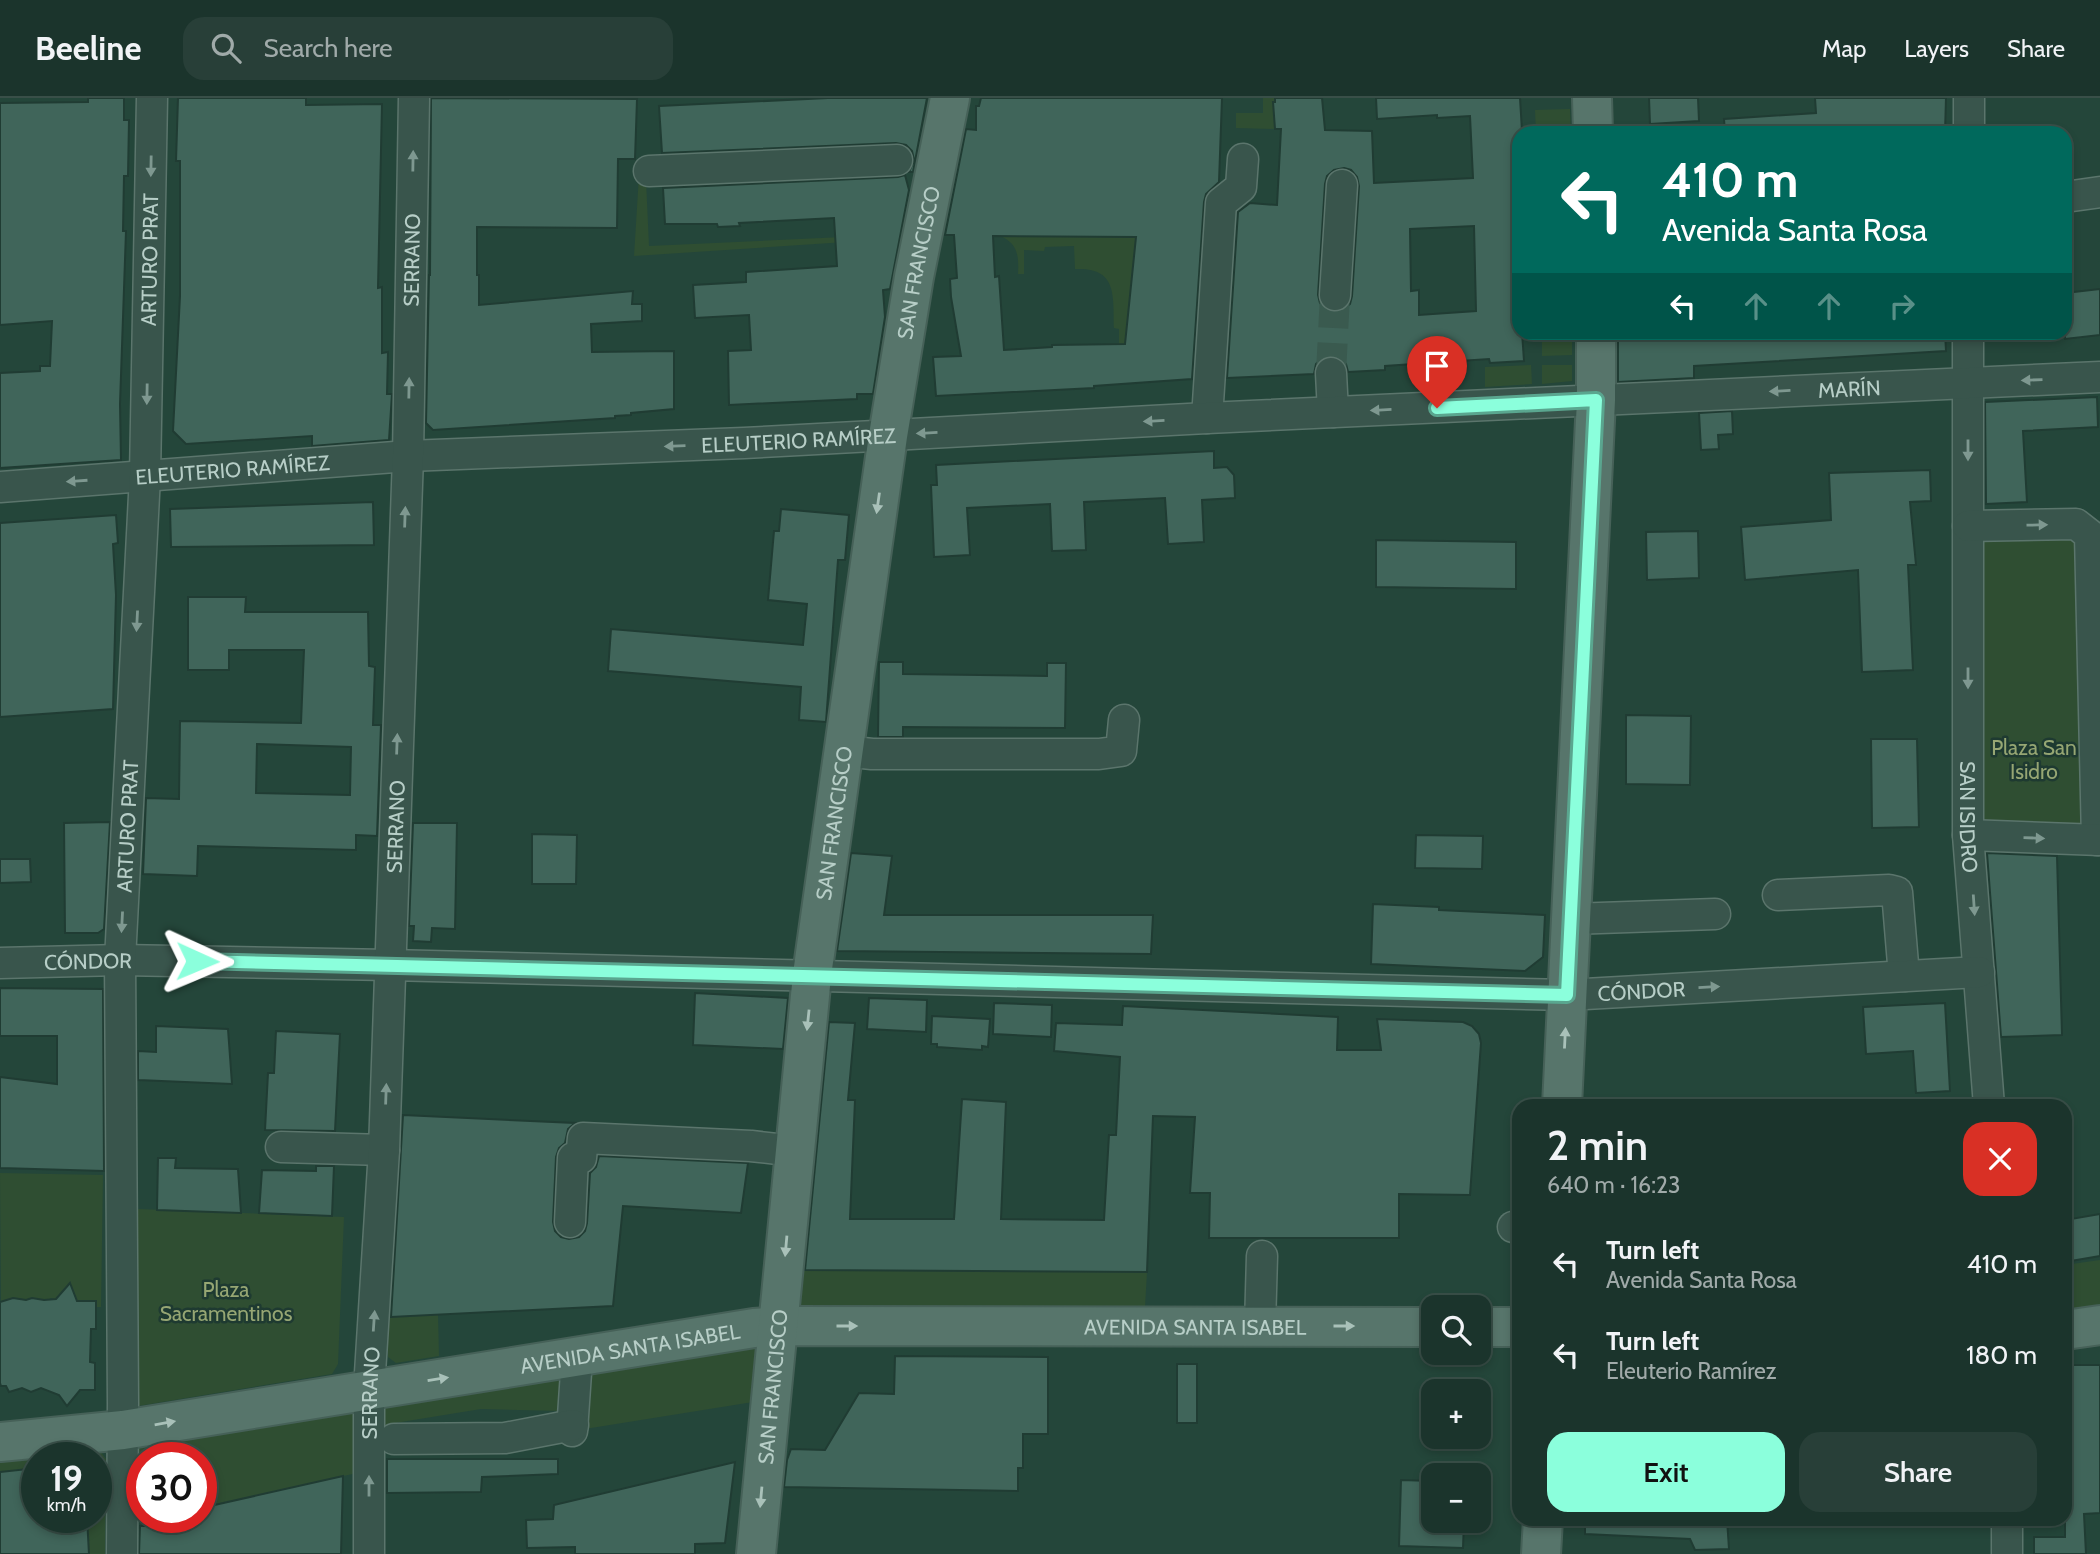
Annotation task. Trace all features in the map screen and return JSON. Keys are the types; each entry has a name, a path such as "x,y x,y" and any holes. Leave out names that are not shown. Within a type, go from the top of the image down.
{"main road":[{"name":"SAN FRANCISCO","path":"756,1554 812,975 888,436 914,277 919,160 950,98"},
{"path":"1592,98 1593,126"},
{"path":"1562,1099 1596,400 1596,340"},
{"path":"2072,1330 2100,1325"},
{"name":"AVENIDA SANTA ISABEL","path":"0,1442 123,1430 754,1328 1421,1326"},
{"path":"1491,1326 1512,1327"},
{"path":"1541,1554 1543,1526"}],"street":[{"name":"ARTURO PRAT","path":"122,1554 120,960 145,476 152,98"},
{"name":"SERRANO","path":"369,1554 369,1389 384,1150 408,456 414,98"},
{"path":"1969,98 1969,126"},
{"path":"1206,418 1221,203 1241,187 1243,159"},
{"path":"649,172 919,160"},
{"path":"1335,295 1342,185"},
{"path":"2072,196 2100,192"},
{"name":"SAN ISIDRO","path":"1968,340 1968,835 1988,1099"},
{"path":"1331,373 1333,412"},
{"name":"MARÍN","path":"1596,400 2100,377"},
{"name":"ELEUTERIO RAMÍREZ","path":"0,487 408,456 888,436 1596,400"},
{"path":"1968,526 2076,524 2090,534 2099,840 1968,835"},
{"path":"844,751 872,754 1099,754 1121,751 1124,720"},
{"path":"1778,895 1889,890 1897,892 1904,976"},
{"path":"1571,919 1715,914"},
{"name":"CÓNDOR","path":"0,963 120,960 390,965 1567,995 1979,972"},
{"path":"570,1222 573,1158 581,1158 583,1138 751,1146 795,1152"},
{"path":"281,1147 384,1150"},
{"path":"1260,1326 1262,1256"},
{"path":"394,1439 505,1438 573,1428 577,1358"},
{"path":"2007,1526 2007,1554"}],"green space":[{"path":"1263,98 1275,98 1275,129 1236,128 1236,113 1263,113"},
{"path":"1570,109 1571,126 1536,126 1535,110"},
{"path":"645,158 649,246 908,234 907,238 634,256 640,159"},
{"path":"1000,236 1136,237 1125,347 1119,346 1119,329 1114,328 1113,295 1106,278 1089,270 1075,269 1074,246 1045,247 1044,251 1024,250 1024,274 1018,274 1016,251 1011,243"},
{"path":"1542,340 1572,340 1572,355 1542,356"},
{"path":"1531,365 1532,384 1485,387 1485,367"},
{"path":"1542,365 1572,365 1572,381 1542,384"},
{"name":"Plaza San Isidro","path":"2077,530 2087,823 1983,825 1977,533"},
{"path":"0,1173 103,1175 101,1307 96,1307 95,1301 75,1301 71,1290 57,1301 51,1298 45,1302 32,1298 26,1302 13,1298 1,1304"},
{"name":"Plaza Sacramentinos","path":"138,1209 344,1217 338,1364 332,1374 138,1406 133,1400"},
{"path":"2100,1260 2100,1309 2072,1314 2072,1264"},
{"path":"802,1270 1147,1272 1145,1307 800,1311"},
{"path":"438,1314 439,1356 396,1363 388,1357 388,1317"},
{"path":"754,1347 760,1353 753,1402 560,1433 561,1411 481,1409 395,1423 378,1445 377,1411 392,1398"},
{"path":"357,1401 357,1473 217,1504 217,1442 136,1442 136,1439"},
{"path":"21,1451 21,1533 105,1533 105,1554 0,1554 0,1452"}],"building":[{"path":"88,98 124,98 124,120 129,120 128,176 124,176 123,231 126,231 120,404 121,460 0,468 0,373 40,371 40,366 50,366 52,321 0,325 0,103 88,102"},
{"path":"178,98 306,98 306,105 382,104 378,288 382,287 382,353 388,352 387,394 392,394 389,440 312,446 312,436 186,444 173,431 180,296 180,161 176,161"},
{"path":"431,98 637,99 635,159 618,159 617,228 477,227 479,305 633,291 632,304 642,304 642,321 591,324 592,352 674,351 674,409 631,413 615,418 433,430 426,423"},
{"path":"828,98 927,98 913,172 909,172 914,160 912,151 906,145 896,143 662,153 659,106"},
{"path":"981,98 1222,98 1219,182 1206,194 1204,202 1192,379 1094,388 936,396 933,357 961,356 951,297 950,279 957,278 954,235 945,235 966,129 976,130 976,106 979,106","holes":["993,236 1136,237 1125,344 1052,345 1004,350 999,276 995,277"]},
{"path":"1275,98 1322,98 1325,130 1372,131 1374,183 1473,178 1470,116 1377,119 1376,98 1520,98 1522,126 1512,126 1512,340 1523,340 1524,361 1490,363 1489,359 1385,366 1385,370 1348,372 1346,364 1340,358 1329,356 1316,364 1314,374 1227,378 1238,212 1250,203 1277,205 1281,129 1275,129","holes":["1334,170 1351,170 1357,177 1359,186 1352,296 1350,304 1343,310 1333,312 1325,309 1318,295 1325,184 1327,176","1474,226 1476,311 1419,315 1419,290 1411,291 1410,229"]},
{"path":"1649,98 1698,98 1699,121 1650,124"},
{"path":"1815,98 1946,98 1945,126 1724,126 1724,119 1816,113"},
{"path":"905,175 909,190 890,289 883,290 885,317 873,394 857,394 857,399 729,405 728,351 751,350 749,315 695,318 693,285 746,282 746,272 837,266 834,218 739,223 740,226 718,227 717,224 665,224 663,188"},
{"path":"2100,289 2100,335 2072,338 2072,292"},
{"path":"1618,340 1945,340 1946,351 1694,366 1694,378 1618,382"},
{"path":"2097,397 2098,427 2023,431 2027,502 1986,504 1985,402"},
{"path":"1732,411 1733,434 1718,435 1719,449 1701,450 1699,413"},
{"path":"1214,451 1214,468 1227,467 1234,475 1235,498 1202,500 1204,542 1168,544 1165,498 1084,502 1086,550 1052,551 1050,504 967,508 970,555 934,557 931,485 937,485 936,465"},
{"path":"1930,470 1931,501 1910,502 1916,565 1908,565 1913,670 1862,672 1858,570 1745,580 1741,527 1831,520 1829,473"},
{"path":"373,502 374,545 171,547 170,509"},
{"path":"781,509 849,515 845,560 838,560 826,722 799,720 801,687 608,671 611,629 803,645 807,604 768,600 774,531 779,531"},
{"path":"116,515 118,543 113,544 116,595 113,709 0,717 0,523"},
{"path":"1698,531 1699,578 1647,580 1646,532"},
{"path":"1376,540 1516,542 1516,589 1376,587"},
{"path":"188,597 246,597 245,612 368,612 369,666 375,667 373,725 381,725 377,836 356,835 356,850 198,846 197,876 143,874 146,798 179,799 180,721 301,723 304,650 229,650 229,670 188,670","holes":["257,744 351,747 350,795 256,793"]},
{"path":"879,662 903,662 903,674 1047,676 1047,663 1066,663 1065,728 903,727 903,737 878,737"},
{"path":"1626,715 1691,716 1690,785 1626,784"},
{"path":"1871,739 1917,739 1919,827 1872,828"},
{"path":"110,822 104,929 98,933 65,933 64,823"},
{"path":"413,823 457,823 455,929 432,928 431,942 413,941 414,926 409,926"},
{"path":"532,834 577,835 576,884 532,884"},
{"path":"1416,835 1483,836 1482,869 1415,868"},
{"path":"851,853 892,856 884,915 1153,915 1151,954 837,951"},
{"path":"1987,853 2057,856 2062,1035 2001,1037"},
{"path":"0,859 30,859 31,882 0,883"},
{"path":"1373,904 1545,915 1543,957 1525,971 1371,964"},
{"path":"0,988 103,989 104,1171 0,1168 0,1077 57,1084 57,1036 0,1036"},
{"path":"695,993 788,998 783,1049 693,1045"},
{"path":"869,998 927,1000 926,1032 867,1029"},
{"path":"994,1003 1052,1005 1051,1037 993,1034"},
{"path":"1945,1003 1950,1091 1916,1093 1913,1051 1866,1054 1863,1007"},
{"path":"1123,1006 1338,1017 1337,1050 1381,1050 1377,1019 1463,1022 1472,1026 1479,1034 1481,1043 1470,1195 1399,1194 1399,1238 1209,1238 1210,1193 1190,1193 1195,1117 1153,1116 1147,1272 805,1270 829,1022 855,1023 848,1100 855,1100 850,1219 954,1219 962,1099 1006,1102 1001,1219 1104,1220 1109,1135 1116,1135 1120,1057 1054,1051 1056,1023 1122,1025"},
{"path":"932,1016 990,1019 988,1047 982,1046 982,1050 937,1047 937,1044 931,1044"},
{"path":"156,1026 228,1029 232,1084 138,1080 138,1051 156,1052"},
{"path":"276,1031 340,1034 335,1131 265,1130 268,1073 274,1073"},
{"path":"403,1115 575,1123 568,1129 565,1143 559,1148 556,1157 553,1222 555,1231 561,1237 579,1237 585,1231 590,1173 596,1167 599,1156 748,1163 741,1213 623,1206 613,1306 391,1317"},
{"path":"158,1158 176,1158 175,1168 238,1169 241,1213 157,1210"},
{"path":"316,1166 334,1166 332,1216 259,1213 262,1170 316,1171"},
{"path":"2100,1214 2100,1256 2072,1261 2072,1219"},
{"path":"70,1283 77,1301 96,1301 96,1329 91,1329 90,1362 95,1363 95,1390 80,1390 67,1406 59,1395 41,1388 31,1392 22,1388 9,1392 6,1386 1,1386 0,1383 0,1302 13,1298 56,1299"},
{"path":"895,1356 1048,1357 1048,1434 1023,1434 1023,1468 1018,1468 1018,1491 784,1487 791,1449 825,1450 859,1393 894,1394"},
{"path":"1177,1364 1197,1364 1197,1423 1177,1423"},
{"path":"2072,1365 2100,1365 2100,1513 2084,1514 2086,1554 2034,1554 2034,1537 2065,1537 2065,1526 2072,1526"},
{"path":"387,1459 558,1459 558,1474 482,1477 481,1492 387,1493"},
{"path":"735,1462 725,1543 695,1544 695,1554 575,1554 575,1547 527,1548 526,1520 553,1519 554,1505"},
{"path":"21,1470 21,1533 88,1533 89,1554 0,1554 0,1472"},
{"path":"343,1476 341,1554 139,1554 140,1533 217,1533 217,1504"},
{"path":"1401,1480 1421,1481 1421,1533 1464,1533 1463,1548 1399,1546"},
{"path":"1585,1526 1727,1526 1729,1549 1695,1550 1690,1539 1585,1534"}],"tunnel":[{"path":"1331,373 1335,295"}],"route":[{"path":"197,961 1567,995 1596,400 1437,408"}]}
